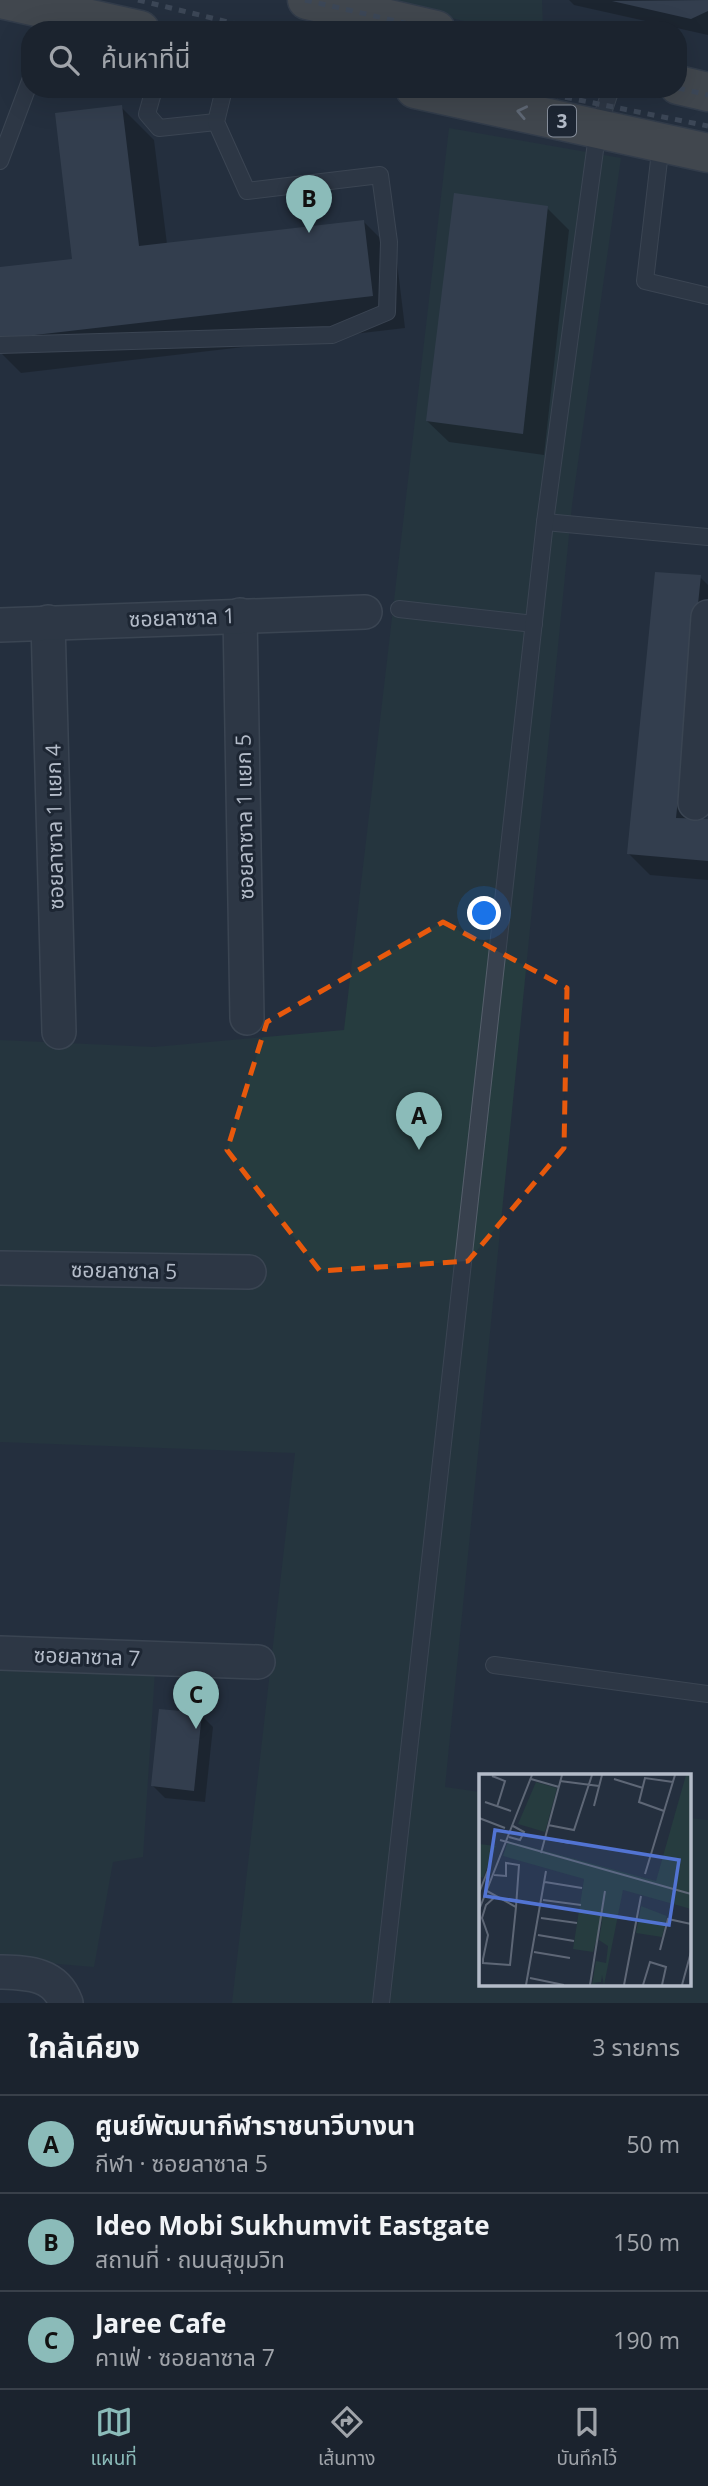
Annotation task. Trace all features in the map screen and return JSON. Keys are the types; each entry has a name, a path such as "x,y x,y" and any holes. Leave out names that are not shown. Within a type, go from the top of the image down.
{"highway":[{"path":"5,0 53,21"},
{"path":"307,0 397,21"},
{"path":"687,87 708,92"},
{"name":"3","path":"457,98 708,153"}],"street":[{"name":"ซอยลาซาล 1","path":"0,625 365,612"},
{"name":"ซอยลาซาล 1 แยก 5","path":"240,615 247,1018"},
{"path":"695,803 708,617"},
{"name":"ซอยลาซาล 1 แยก 4","path":"48,622 59,1032"},
{"name":"ซอยลาซาล 5","path":"0,1268 249,1272"},
{"name":"ซอยลาซาล 7","path":"0,1653 258,1662"},
{"path":"0,1972 35,1974 58,1988 66,2003"}],"lane":[{"path":"0,161 7,119 21,96"},
{"path":"151,98 147,114 159,128 216,122"},
{"path":"0,345 332,335 387,312 389,242 380,175 247,191 216,122 222,98"},
{"path":"382,2003 545,522 598,128 608,98"},
{"path":"661,143 645,281 708,296"},
{"path":"545,522 708,537"},
{"path":"399,609 534,624"},
{"path":"494,1665 708,1693"}],"highlighted area":[{"path":"443,922 567,988 564,1148 468,1261 320,1271 227,1150 267,1022"}],"green space":[{"path":"379,0 542,0 543,21 464,21"},
{"path":"449,128 621,158 572,505 445,1787 479,1792 479,1986 690,1986 690,1818 708,1820 708,2003 232,2003 295,1453 0,1442 0,1040 154,1047 344,1030"},
{"path":"0,1669 155,1671 143,1857 113,1862 94,1967 0,1959"}],"building":[{"path":"708,0 708,11 691,19 612,1"},
{"path":"122,105 139,246 364,220 373,296 0,339 0,267 72,259 55,113"},
{"path":"454,193 548,206 523,434 426,421"},
{"path":"655,572 701,575 676,818 708,819 708,861 627,854"},
{"path":"159,1709 202,1713 194,1791 151,1786"}],"railway":[{"path":"138,0 224,21"},
{"path":"305,0 396,21"},
{"path":"687,90 708,95"},
{"path":"569,98 708,126"}],"place":[{"name":"Ideo Mobi Sukhumvit Eastgate","path":"309,233"},
{"name":"ศูนย์พัฒนากีฬาราชนาวีบางนา","path":"419,1150"},
{"name":"Jaree Cafe","path":"196,1729"}]}
